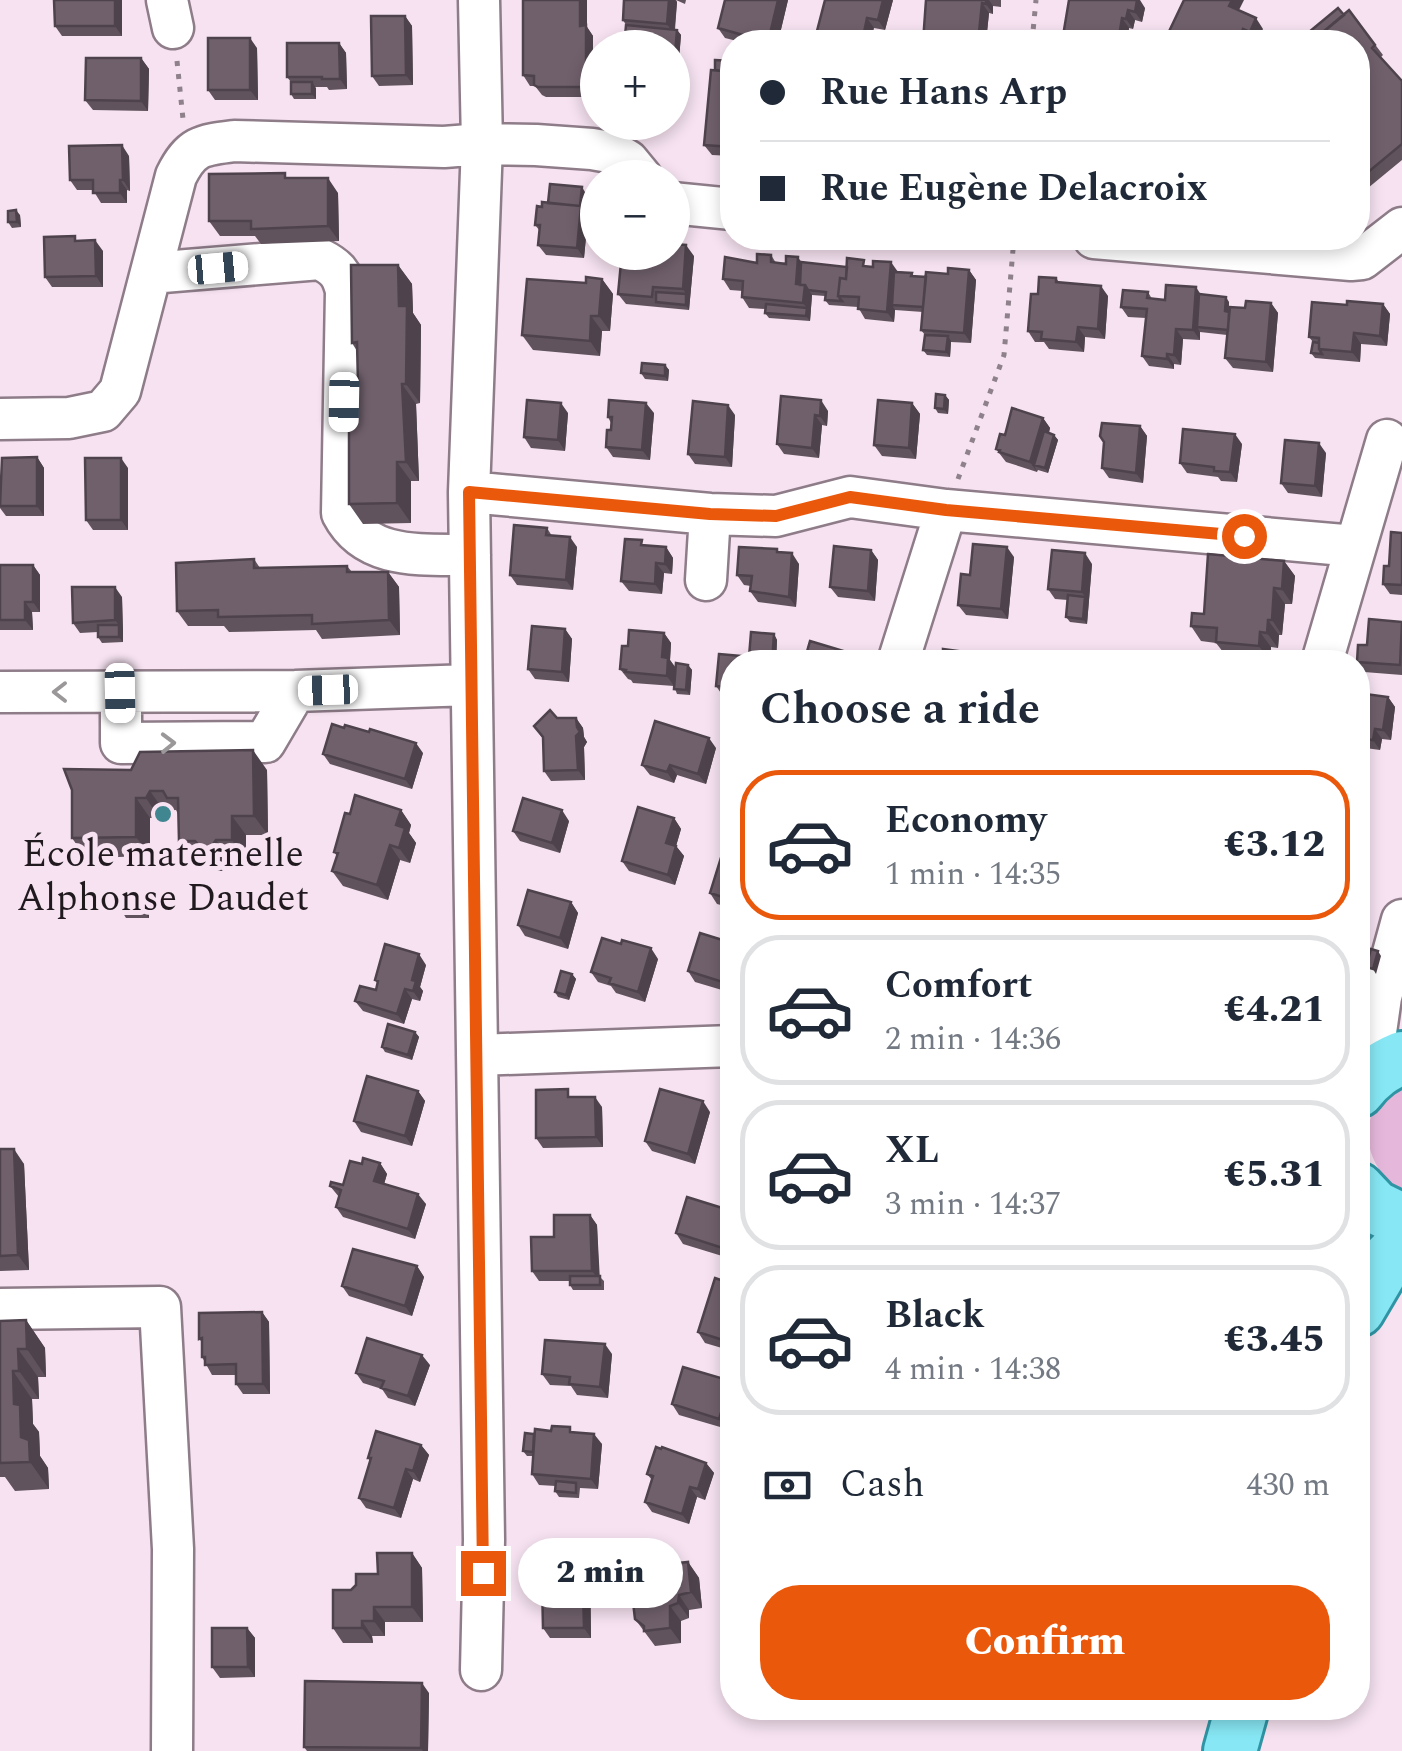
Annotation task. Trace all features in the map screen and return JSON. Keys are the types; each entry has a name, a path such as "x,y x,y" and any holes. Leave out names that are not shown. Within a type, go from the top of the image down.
{"main road":[{"path":"1370,1202 1402,1220"},
{"path":"1370,1286 1402,1245"},
{"path":"1230,1751 1239,1720"}],"street":[{"path":"479,0 482,144 469,492 484,1540 481,1670"},
{"path":"0,419 68,418 103,411 120,391 176,176 187,155 206,144 536,145 615,153 626,160"},
{"path":"690,205 720,208"},
{"path":"1262,250 1362,259 1402,228"},
{"path":"150,273 320,259 334,266 346,290 342,512 351,530 366,541 406,554 470,555"},
{"path":"1326,650 1388,440"},
{"path":"469,492 710,514 776,516 850,497 946,510 1356,546"},
{"path":"902,650 946,510"},
{"path":"706,580 710,514"},
{"path":"0,692 295,691 471,685"},
{"path":"1382,1062 1374,1054 1381,998 1402,920"},
{"path":"477,1055 720,1046"},
{"path":"0,1309 160,1308 172,1549 172,1751"}],"path":[{"path":"1033,30 1036,0"},
{"path":"170,14 187,155"},
{"path":"946,510 1004,355 1013,250"}],"shaded area":[{"path":"1402,1083 1402,1190 1383,1174 1370,1149 1371,1116 1385,1096"}],"building":[{"path":"54,0 115,0 115,26 55,26"},
{"path":"523,0 580,0 580,26 586,25 586,30 580,30 580,87 538,87 534,85 534,76 523,75"},
{"path":"624,0 669,0 667,24 623,20"},
{"path":"725,0 778,0 771,30 718,28"},
{"path":"825,0 883,0 878,20 867,18 864,30 817,30"},
{"path":"926,0 986,0 986,4 982,3 979,30 924,30"},
{"path":"1069,0 1137,0 1135,12 1128,10 1126,19 1122,18 1120,30 1064,30"},
{"path":"1184,0 1232,0 1229,6 1256,18 1251,30 1170,30"},
{"path":"1338,8 1344,15 1326,30 1311,30"},
{"path":"1349,10 1364,30 1325,30"},
{"path":"371,16 405,16 406,75 372,76"},
{"path":"626,25 677,30 626,30"},
{"path":"208,38 250,38 250,90 208,90"},
{"path":"1370,38 1375,45 1372,48 1402,81 1402,144 1370,171"},
{"path":"287,43 339,43 340,79 287,77"},
{"path":"86,58 141,58 141,101 85,100"},
{"path":"711,70 720,71 720,146 704,145"},
{"path":"291,82 312,82 312,94 291,94"},
{"path":"122,145 120,193 93,193 93,180 70,180 69,146"},
{"path":"285,173 285,178 328,178 328,226 251,229 251,221 209,221 209,174"},
{"path":"550,184 580,187 580,206 548,203"},
{"path":"542,202 580,206 577,248 538,245 537,206 542,207"},
{"path":"16,210 17,222 8,222 8,211"},
{"path":"75,236 75,241 95,240 96,276 45,277 44,237"},
{"path":"757,254 771,255 771,262 786,264 786,256 798,257 796,284 805,285 803,303 742,297 743,281 723,279 725,257 757,263"},
{"path":"847,258 864,260 863,266 873,267 873,261 891,262 887,312 858,309 859,297 838,296 840,278 846,279"},
{"path":"801,262 847,267 846,279 840,278 838,296 842,301 825,300 826,292 800,285"},
{"path":"351,265 398,265 399,306 407,306 406,384 402,384 406,462 397,462 397,503 349,504 349,426 354,426 354,385 358,384 357,342 352,343"},
{"path":"948,268 969,270 964,333 921,330 926,272 948,274"},
{"path":"620,270 684,270 683,289 653,287 652,297 618,294"},
{"path":"894,272 926,277 923,307 892,305"},
{"path":"586,277 602,279 599,316 591,316 590,341 522,335 527,279 586,283"},
{"path":"1039,277 1101,286 1098,329 1078,327 1076,342 1041,339 1042,332 1028,331 1031,294 1038,294"},
{"path":"1166,285 1196,287 1193,330 1176,329 1174,355 1167,354 1167,359 1142,356 1147,309 1121,307 1123,290 1148,292 1147,298 1165,300"},
{"path":"656,292 686,294 686,305 656,302"},
{"path":"1199,294 1226,297 1228,330 1197,327"},
{"path":"1246,301 1271,303 1266,362 1225,358 1230,307 1245,308"},
{"path":"1347,301 1383,304 1380,336 1354,333 1352,352 1319,349 1319,338 1309,337 1312,302 1347,305"},
{"path":"766,304 807,308 806,316 765,313"},
{"path":"925,335 948,336 946,352 923,350"},
{"path":"1313,342 1319,343 1322,354 1311,353"},
{"path":"642,363 665,365 665,376 641,373"},
{"path":"936,394 945,395 944,409 935,408"},
{"path":"781,396 821,400 820,416 815,415 812,448 777,444"},
{"path":"527,400 561,403 558,440 524,437"},
{"path":"609,400 646,403 642,450 606,447 612,417 608,417"},
{"path":"878,400 912,403 909,448 874,445"},
{"path":"693,401 728,405 725,457 688,454"},
{"path":"1012,408 1043,418 1030,462 996,449 1000,434 1005,435"},
{"path":"1102,423 1140,426 1136,473 1102,468"},
{"path":"1183,429 1235,434 1230,472 1180,463"},
{"path":"1044,431 1054,435 1045,468 1034,465"},
{"path":"1285,440 1319,443 1315,486 1281,483"},
{"path":"37,457 37,506 0,506 2,458"},
{"path":"85,458 121,458 121,520 86,520"},
{"path":"514,525 547,528 546,535 570,537 566,580 510,575"},
{"path":"1391,532 1402,533 1402,585 1383,584 1384,566 1389,566"},
{"path":"625,539 666,547 665,564 656,563 655,584 621,581"},
{"path":"973,544 1007,547 1001,609 958,605 961,574 970,575"},
{"path":"834,546 871,550 868,591 830,587"},
{"path":"739,547 792,553 789,597 750,591 752,576 737,575"},
{"path":"1052,550 1085,553 1082,592 1048,589"},
{"path":"1208,554 1284,561 1282,589 1274,588 1272,620 1268,620 1267,633 1260,632 1259,646 1216,642 1217,628 1191,626 1192,613 1204,614"},
{"path":"254,559 254,568 347,566 347,572 388,572 389,620 312,624 312,615 218,617 218,610 177,611 176,563"},
{"path":"0,565 33,565 33,602 25,602 25,620 0,620"},
{"path":"72,587 115,587 115,620 73,623"},
{"path":"1068,595 1085,597 1083,619 1066,617"},
{"path":"1369,619 1402,622 1400,665 1370,663 1370,650 1358,650 1358,645 1367,645"},
{"path":"98,625 119,625 119,637 98,637"},
{"path":"532,626 565,629 562,672 528,669"},
{"path":"629,630 664,633 662,657 668,658 667,676 620,669 622,646 628,646"},
{"path":"751,632 774,634 773,650 750,650"},
{"path":"810,641 840,650 807,650"},
{"path":"719,654 720,654 720,686 716,686"},
{"path":"676,663 688,665 686,690 674,689"},
{"path":"1370,695 1388,697 1383,730 1375,729 1373,740"},
{"path":"550,710 557,718 576,718 580,732 576,736 578,770 544,771 543,737 534,726"},
{"path":"655,721 709,738 698,774 670,765 667,772 642,765"},
{"path":"332,724 369,732 370,729 416,743 405,779 323,754"},
{"path":"253,750 254,816 232,816 232,840 216,840 208,851 195,841 179,841 178,798 167,798 163,791 150,791 146,798 136,798 136,837 72,838 72,790 64,769 131,770 140,752"},
{"path":"355,795 401,810 396,825 405,828 399,848 390,845 377,885 332,871 345,813 350,814"},
{"path":"523,798 562,810 552,843 513,831"},
{"path":"638,807 674,818 666,843 676,846 668,875 622,861"},
{"path":"720,861 720,896 710,893"},
{"path":"528,890 571,902 560,938 518,925"},
{"path":"123,895 145,895 145,913 123,913"},
{"path":"700,933 720,939 720,981 688,971"},
{"path":"602,938 651,948 638,992 609,983 611,978 591,972"},
{"path":"385,944 419,954 413,991 405,989 397,1014 355,1001 360,986 376,990"},
{"path":"1371,949 1378,951 1373,969 1370,968"},
{"path":"561,971 572,974 566,995 555,992"},
{"path":"388,1024 415,1032 408,1055 382,1047"},
{"path":"367,1076 418,1091 405,1136 354,1121"},
{"path":"568,1089 568,1097 595,1097 596,1137 536,1138 536,1090"},
{"path":"660,1089 703,1101 688,1154 645,1141"},
{"path":"0,1149 14,1149 18,1255 0,1256"},
{"path":"363,1158 380,1163 374,1181 418,1194 408,1229 336,1207 341,1190 330,1186 331,1182 343,1185 350,1161 362,1164"},
{"path":"687,1197 720,1207 720,1247 676,1233"},
{"path":"554,1215 590,1215 592,1271 532,1271 531,1237 554,1237"},
{"path":"353,1249 417,1266 405,1306 342,1286"},
{"path":"570,1276 600,1276 600,1285 570,1285"},
{"path":"715,1278 720,1280 720,1339 698,1332"},
{"path":"262,1312 263,1384 236,1384 236,1364 205,1365 199,1313"},
{"path":"26,1320 27,1349 18,1349 19,1371 13,1371 14,1404 20,1405 21,1437 29,1440 30,1462 0,1463 0,1321"},
{"path":"367,1338 422,1355 408,1396 381,1388 384,1381 356,1373"},
{"path":"545,1340 605,1344 600,1387 569,1384 570,1377 542,1374"},
{"path":"683,1367 720,1378 719,1419 672,1404"},
{"path":"552,1426 594,1434 591,1479 532,1474 535,1429 551,1431"},
{"path":"376,1431 421,1445 413,1471 406,1469 394,1508 359,1498"},
{"path":"525,1433 534,1434 533,1452 523,1451"},
{"path":"656,1447 706,1463 698,1489 690,1487 682,1514 645,1502 653,1476 647,1474"},
{"path":"556,1481 576,1483 576,1493 555,1491"},
{"path":"649,1547 651,1566 688,1562 691,1592 679,1595 678,1603 670,1606 670,1628 644,1631 635,1619 633,1602 625,1595 623,1582 611,1578 608,1552"},
{"path":"582,1550 584,1628 543,1628 542,1582 533,1582 532,1551"},
{"path":"377,1553 412,1553 412,1607 374,1607 374,1621 362,1621 362,1628 333,1628 333,1590 351,1590 356,1585 356,1574 378,1574"},
{"path":"212,1628 247,1628 248,1667 212,1667"},
{"path":"305,1681 422,1683 421,1748 304,1747"}],"place":[{"name":"École maternelle Alphonse Daudet","path":"163,814"}],"route":[{"path":"483,1573 469,492 710,514 776,516 850,497 946,510 1244,536"}]}
